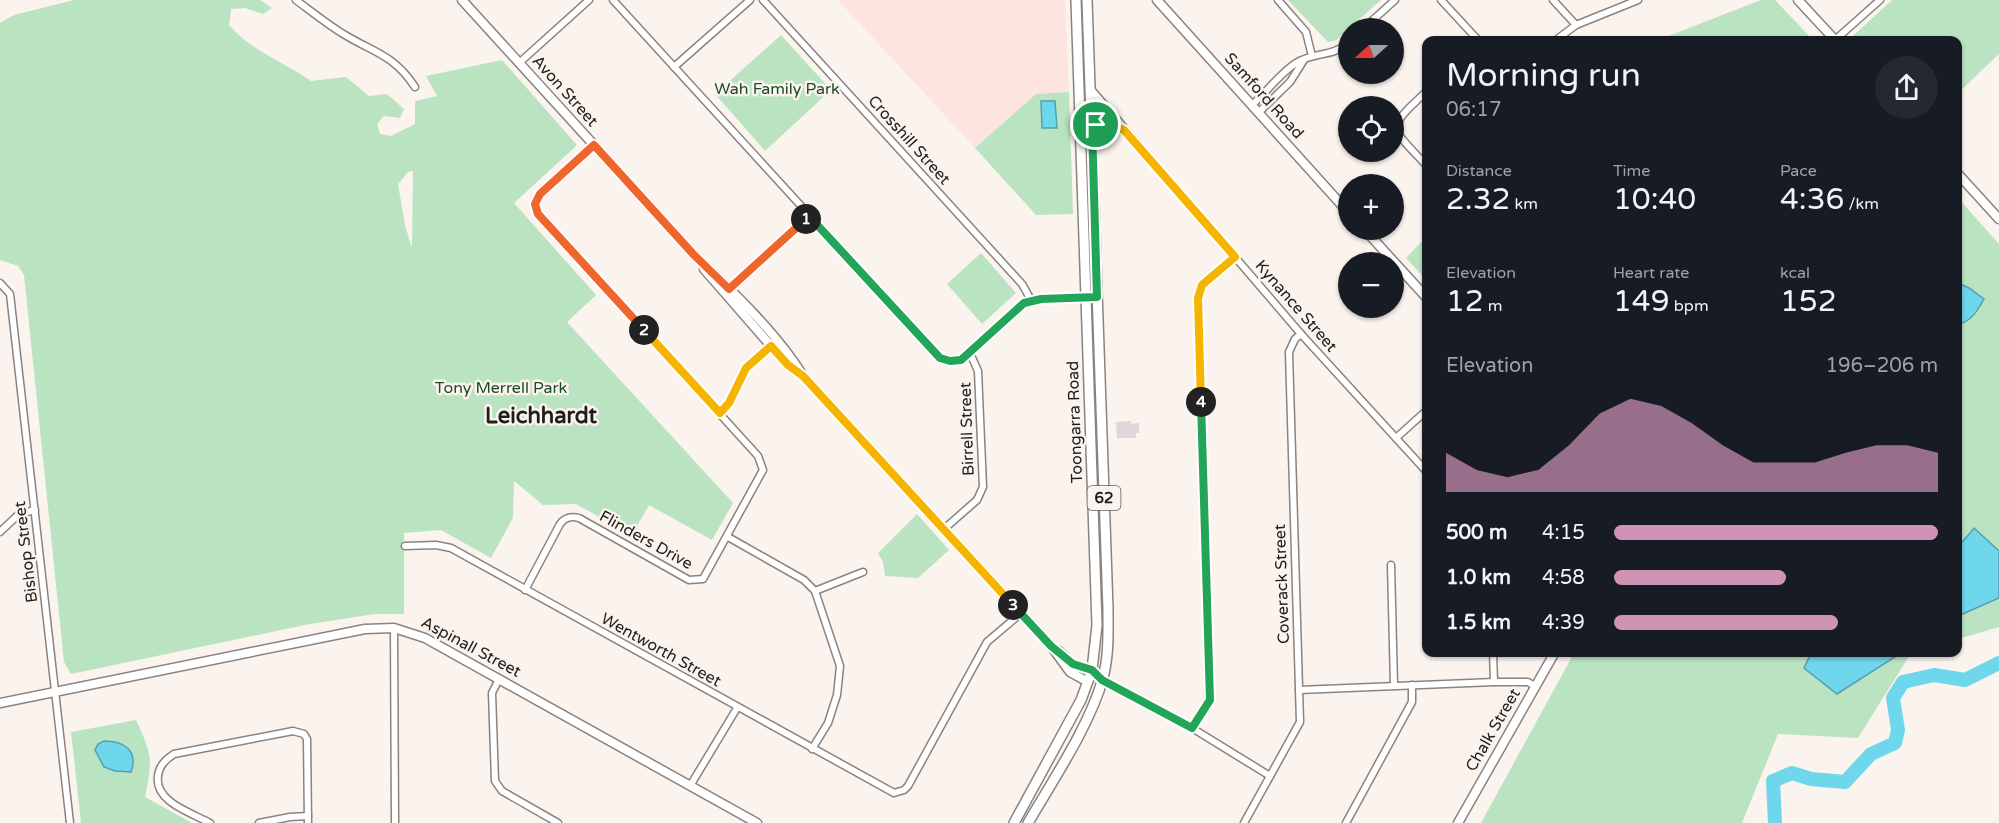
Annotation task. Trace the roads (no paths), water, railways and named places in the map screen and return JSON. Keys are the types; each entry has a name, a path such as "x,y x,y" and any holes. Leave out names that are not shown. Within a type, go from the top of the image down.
{"main road":[{"name":"Toongarra Road","path":"1014,823 1059,744 1088,682 1092,670 1096,625 1076,0"},
{"name":"Toongarra Road","path":"1028,823 1082,727 1102,680 1107,654 1108,609 1087,0"},
{"path":"1080,120 1092,120"},
{"path":"1092,670 1102,680"},
{"path":"1088,682 1102,680"}],"street":[{"path":"296,0 344,35 393,60 406,73 415,87"},
{"name":"Avon Street","path":"462,0 773,343 788,365 803,376 1051,646 1073,674 1088,682"},
{"path":"519,63 589,0"},
{"path":"613,0 940,358 950,361 961,360 1030,300 1097,297"},
{"path":"674,68 750,0"},
{"name":"Crosshill Street","path":"763,0 1022,284 1030,300"},
{"name":"Samford Road","path":"1157,0 1338,201"},
{"path":"1278,0 1306,32 1312,56"},
{"path":"1375,18 1395,0"},
{"path":"1441,0 1474,36"},
{"path":"1553,0 1576,25"},
{"path":"1561,36 1576,25 1638,0"},
{"path":"1798,0 1831,36"},
{"path":"1840,36 1880,0"},
{"path":"1252,105 1279,78 1304,60 1338,50"},
{"path":"1258,113 1290,82 1304,60"},
{"name":"Kynance Street","path":"1089,88 1300,334 1422,467"},
{"path":"1422,96 1400,117 1397,127 1400,136 1422,161"},
{"path":"1092,120 1108,115 1115,117"},
{"path":"1092,120 1124,130"},
{"name":"Flinders Drive","path":"525,590 560,524 570,517 579,518 692,581 705,577 761,476 763,467 761,459 538,214 535,204 540,194 594,145"},
{"path":"1962,178 1999,219"},
{"path":"727,292 809,216"},
{"path":"1374,240 1422,293"},
{"path":"1192,728 1210,700 1198,298 1202,285 1235,257"},
{"name":"Bishop Street","path":"0,283 10,294 70,823"},
{"name":"Coverack Street","path":"1244,823 1300,722 1289,352 1300,334"},
{"path":"720,413 729,403 746,368 773,343"},
{"name":"Birrell Street","path":"944,529 977,500 983,487 978,371 970,353"},
{"path":"1396,438 1422,415"},
{"path":"0,532 19,514 34,510"},
{"path":"728,537 804,580 815,591 840,666 837,695 828,723 812,749"},
{"name":"Wentworth Street","path":"405,546 436,545 451,548 888,792 900,792 908,786 987,642 1020,614"},
{"path":"1391,565 1394,685"},
{"path":"815,591 863,572"},
{"path":"394,628 395,823"},
{"name":"Aspinall Street","path":"0,703 365,629 394,628 426,638 756,823"},
{"name":"Avon Street","path":"1051,646 1073,664 1092,670"},
{"path":"1493,657 1494,682"},
{"name":"Chalk Street","path":"1458,823 1551,657"},
{"path":"499,679 492,693 495,781 502,791 558,823"},
{"path":"1102,680 1192,728 1270,776"},
{"path":"1299,690 1494,682 1528,682 1536,687"},
{"path":"1346,823 1412,702 1412,685"},
{"path":"690,786 737,708"},
{"path":"210,823 166,799 159,791 157,779 159,768 166,759 174,754 293,731 304,734 308,739 308,820 290,817 259,823"}],"water":[{"path":"1041,101 1055,101 1057,128 1042,128"},
{"path":"1962,285 1984,299 1977,311 1963,323"},
{"path":"1974,528 1999,551 1999,598 1962,614 1962,542"},
{"path":"1809,657 1895,657 1837,694 1804,668"},
{"path":"111,741 128,748 133,758 131,772 115,771 104,767 95,750 98,744"}],"waterway":[{"path":"1775,823 1773,781 1792,773 1811,779 1845,782 1871,754 1895,743 1898,730 1893,698 1903,682 1934,675 1965,680 1999,663"}],"district":[{"name":"Leichhardt","path":"541,416"}],"park label":[{"name":"Wah Family Park","path":"777,89"},
{"name":"Tony Merrell Park","path":"501,388"}]}
